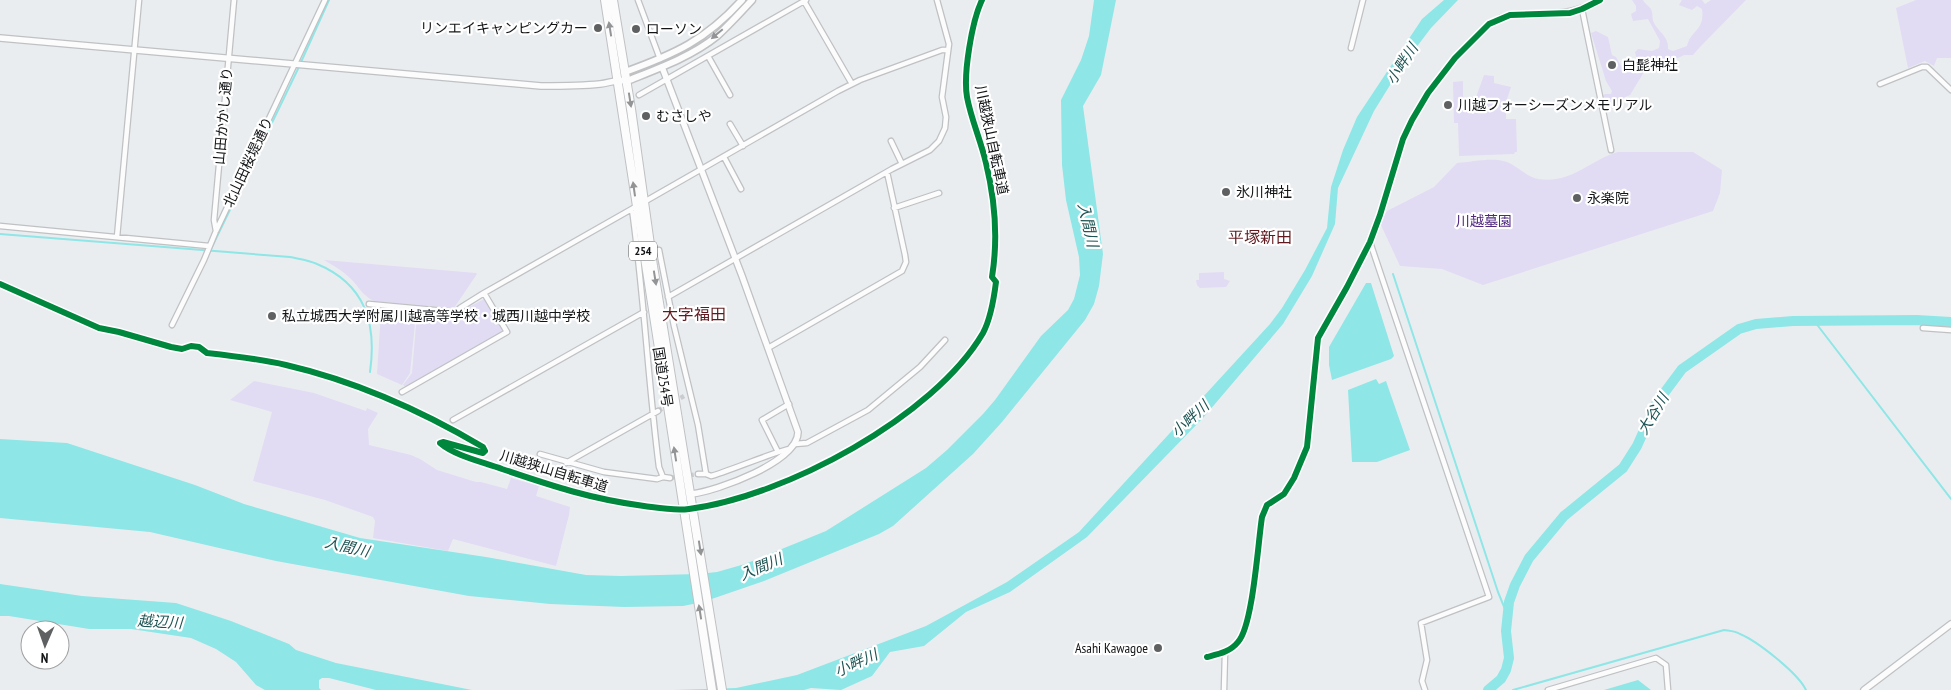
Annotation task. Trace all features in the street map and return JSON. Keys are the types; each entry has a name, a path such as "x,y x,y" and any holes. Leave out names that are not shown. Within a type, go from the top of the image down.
{"highway":[{"name":"国道254号","path":"605,0 618,79 634,208 712,690"},
{"name":"国道254号","path":"614,0 644,202 722,690"}],"main road":[{"path":"626,77 701,38 742,0"},
{"path":"626,77 662,66 689,54 716,36 752,0"}],"street":[{"path":"117,238 139,0"},
{"name":"山田かかし通り","path":"216,231 214,220 234,0"},
{"name":"北山田桜堤通り","path":"172,325 294,64 326,0"},
{"path":"638,0 660,59"},
{"path":"639,95 805,0 852,84"},
{"path":"668,297 887,172 930,150 939,141 945,128 946,117 942,97 948,50 948,34 937,0"},
{"path":"1351,48 1363,0"},
{"path":"1207,657 1225,653 1239,642 1248,623 1262,517 1267,505 1284,494 1294,478 1307,447 1318,338 1370,242 1380,216 1403,139 1428,93 1454,58 1489,24 1510,16 1561,14 1582,9 1600,0"},
{"path":"1582,9 1611,150"},
{"path":"0,38 541,86 602,84 626,77"},
{"path":"369,304 456,312 484,293 852,84 942,50 948,50"},
{"path":"708,56 730,95"},
{"path":"662,66 735,258 798,432 795,444 774,462 755,472 692,497"},
{"path":"1880,84 1922,67 1927,67 1951,90"},
{"path":"730,124 743,146"},
{"path":"891,141 902,164"},
{"path":"724,157 741,189"},
{"path":"768,348 902,270 906,262 887,172"},
{"path":"894,208 939,193"},
{"path":"634,208 652,414 658,467 663,477"},
{"path":"0,226 209,246"},
{"path":"1370,242 1489,597 1421,623 1426,660 1422,681 1424,690"},
{"path":"652,251 659,250 705,459 706,474"},
{"path":"402,392 507,332 484,293"},
{"path":"453,420 644,312"},
{"path":"1923,328 1951,330"},
{"path":"795,444 807,443 868,410 906,379 945,340"},
{"path":"684,396 690,393"},
{"path":"778,452 762,420 789,404"},
{"path":"566,462 658,411"},
{"path":"698,474 711,476 784,449 790,449"},
{"path":"540,454 615,474 658,479 663,477 670,478"},
{"path":"1864,690 1951,624"},
{"path":"1224,690 1225,653"},
{"path":"1548,690 1656,658 1666,665 1668,690"}],"green space":[{"path":"1632,0 1643,0 1650,8 1655,25 1665,37 1668,49 1673,51 1687,46 1691,36 1700,26 1701,22 1702,9 1697,6 1692,10 1679,5 1682,0 1702,0 1705,4 1711,0 1746,0 1693,55 1684,55 1656,69 1647,67 1630,95 1618,100 1617,103 1611,106 1602,107 1599,106 1598,100 1605,94 1611,94 1612,91 1606,81 1591,33 1596,31 1608,37 1612,55 1616,57 1621,66 1627,66 1635,73 1640,68 1635,52 1638,49 1652,51 1659,48 1660,41 1648,19 1633,21 1631,14 1636,11 1636,6"},
{"path":"1916,0 1951,0 1951,58 1937,58 1934,66 1925,61 1908,68 1896,8"},
{"path":"1484,75 1494,76 1494,83 1511,87 1506,102 1506,119 1516,119 1517,152 1514,154 1459,156 1458,123 1454,123 1453,82 1463,81 1463,98 1475,100"},
{"name":"川越墓園","path":"1618,152 1693,152 1722,170 1720,193 1713,211 1483,285 1442,269 1400,266 1380,223 1387,211 1434,187 1457,163 1489,160 1507,162 1534,178 1550,180 1571,175"},
{"path":"324,260 477,274 454,308 374,301 364,294 345,274"},
{"path":"1224,272 1224,279 1230,281 1226,287 1200,288 1197,285 1196,280 1199,280 1199,273"},
{"path":"484,299 503,332 406,387 403,385 412,373 417,313 457,316 460,312"},
{"path":"381,311 416,314 410,373 402,385 377,374"},
{"path":"254,381 314,393 366,411 367,408 378,413 368,429 369,445 411,455 437,470 476,482 507,489 511,478 539,486 536,496 570,507 556,566 453,539 448,551 373,538 375,521 373,517 325,500 253,481 272,412 230,400"}],"water":[{"name":"入間川","path":"1094,0 1116,0 1101,75 1083,106 1103,254 1099,286 1094,304 1085,320 1002,422 973,454 893,526 879,534 764,581 703,602 683,606 624,607 550,604 469,596 276,561 150,532 0,518 0,439 67,443 195,485 244,504 360,538 486,557 586,575 621,576 717,572 745,564 826,531 926,468 947,450 995,400 1041,336 1068,310 1074,299 1080,275 1079,257 1066,200 1062,165 1061,100 1081,60 1089,36"},
{"name":"小畔川","path":"1444,0 1458,0 1431,28 1400,69 1374,111 1338,188 1335,224 1312,276 1283,324 1203,418 1087,537 1010,592 966,612 924,646 890,652 872,676 841,690 811,688 804,690 674,690 736,688 797,675 926,626 1007,582 1079,532 1270,324 1282,308 1327,228 1331,187 1343,150 1357,117 1422,19"},
{"path":"1366,283 1371,283 1394,356 1391,359 1332,380 1329,365 1329,347"},
{"path":"1376,379 1379,384 1386,381 1410,450 1377,462 1352,462 1348,390"},
{"name":"越辺川","path":"0,584 82,596 176,603 231,621 289,644 296,650 336,663 472,690 376,690 329,678 322,678 319,680 319,688 321,690 265,690 256,685 236,662 216,649 191,638 131,629 89,629 70,626 70,620 34,620 0,616"},
{"path":"1638,680 1651,690 1604,690"}],"waterway":[{"path":"210,251 297,71 329,0"},
{"path":"0,234 290,257 314,263 333,272 347,282 357,294 364,307 371,337 370,372"},
{"path":"1393,274 1498,592 1507,614"},
{"name":"大谷川","path":"1488,690 1501,679 1506,670 1509,658 1506,631 1509,602 1515,585 1529,558 1564,516 1623,468 1637,446 1656,404 1682,369 1739,329 1756,324 1793,321 1917,320 1951,322"},
{"path":"1815,322 1951,499"},
{"path":"1513,690 1724,630 1738,633 1766,650 1795,675 1806,690"}],"tunnel":[{"path":"658,411 684,396"},
{"path":"670,478 698,474"}],"cycle path":[{"name":"川越狭山自転車道","path":"485,451 483,453 443,442 440,443 453,452 469,458 572,491 625,503 666,509 689,509 727,501 768,488 811,470 853,448 893,422 930,394 960,364 983,333 990,314 996,282 992,277 995,249 992,191 966,87 969,48 978,9 982,0"},
{"path":"1207,657 1231,648 1238,642 1243,633 1251,602 1262,517 1267,505 1284,494 1294,478 1307,447 1318,338 1370,242 1403,139 1428,93 1455,58 1489,24 1510,15 1570,13 1600,0"},
{"path":"0,284 99,328 171,347 182,349 191,346 199,347 207,353 276,363 337,379 412,409 483,447 485,451"}],"place":[{"name":"リンエイキャンピングカー","path":"598,28"},
{"name":"ローソン","path":"636,29"},
{"name":"白髭神社","path":"1612,65"},
{"name":"川越フォーシーズンメモリアル","path":"1448,105"},
{"name":"むさしや","path":"646,116"},
{"name":"氷川神社","path":"1226,192"},
{"name":"永楽院","path":"1577,198"},
{"name":"私立城西大学附属川越高等学校・城西川越中学校","path":"272,316"},
{"name":"Asahi Kawagoe","path":"1158,648"}],"district":[{"name":"平塚新田","path":"1260,237"},
{"name":"大字福田","path":"694,314"}]}
